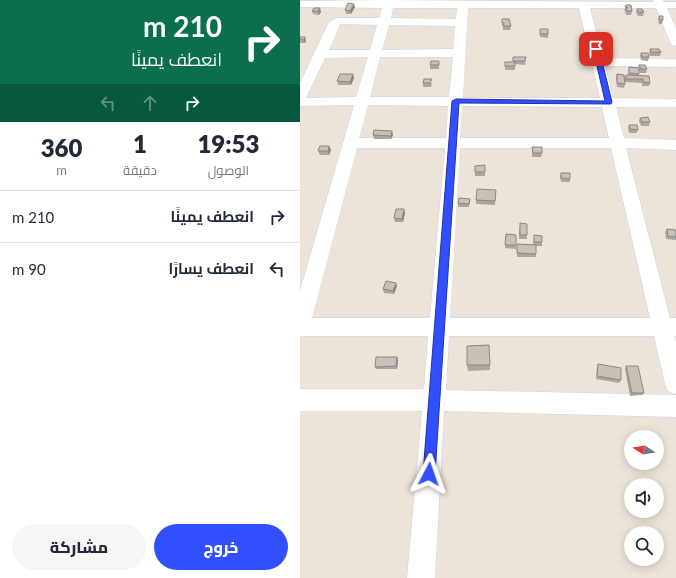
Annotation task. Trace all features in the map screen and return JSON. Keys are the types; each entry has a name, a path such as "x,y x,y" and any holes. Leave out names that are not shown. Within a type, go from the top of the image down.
{"street":[{"path":"421,578 463,2"},
{"path":"300,4 463,2 584,5 660,3 676,5"},
{"path":"389,3 300,327 669,327"},
{"path":"660,3 676,42"},
{"path":"584,5 618,144 669,327 676,384"},
{"path":"300,96 321,54 333,24 337,21 461,23"},
{"path":"321,54 459,53"},
{"path":"599,62 676,63"},
{"path":"300,102 456,101 676,103"},
{"path":"351,143 676,145"},
{"path":"300,400 434,400 676,406"}],"building":[{"path":"348,3 354,4 350,11 345,10"},
{"path":"626,5 631,5 632,11 627,11 626,8 628,8 625,7"},
{"path":"314,8 320,8 318,11 312,11"},
{"path":"637,9 642,9 644,12 638,12"},
{"path":"659,16 663,16 663,20 660,20"},
{"path":"502,19 509,19 511,26 503,26 504,23 502,23"},
{"path":"540,29 548,29 548,34 540,34"},
{"path":"300,37 305,37 304,40 300,39"},
{"path":"650,49 659,49 661,52 651,52"},
{"path":"641,53 648,53 649,57 642,57"},
{"path":"513,57 526,57 525,61 513,61"},
{"path":"431,61 439,61 439,65 430,65"},
{"path":"505,62 515,62 515,66 505,66"},
{"path":"639,65 645,65 647,69 641,69"},
{"path":"629,67 639,68 639,74 629,73"},
{"path":"340,74 353,74 350,82 337,81"},
{"path":"617,74 624,75 625,84 617,83"},
{"path":"626,75 649,76 650,83 643,82 643,79 626,79"},
{"path":"424,79 432,79 430,83 423,83"},
{"path":"648,117 650,122 642,122 640,118"},
{"path":"629,125 637,125 638,130 630,129"},
{"path":"374,130 392,131 391,136 373,135"},
{"path":"320,146 329,146 328,151 318,151"},
{"path":"532,147 542,147 542,153 533,153"},
{"path":"485,165 485,172 475,172 475,166"},
{"path":"561,173 570,173 570,179 561,178"},
{"path":"477,189 496,190 495,201 476,200"},
{"path":"459,198 470,199 469,204 458,203"},
{"path":"396,209 404,209 402,219 394,218"},
{"path":"520,223 527,224 527,235 520,235"},
{"path":"667,229 676,230 676,237 668,236"},
{"path":"506,234 516,235 516,245 505,245"},
{"path":"534,235 542,236 542,242 534,242"},
{"path":"517,244 536,245 536,254 517,253"},
{"path":"386,281 396,283 393,291 383,289"},
{"path":"489,345 490,365 467,365 467,346"},
{"path":"376,357 397,357 396,366 375,367"},
{"path":"598,364 621,368 621,380 597,376"},
{"path":"626,366 638,366 644,393 632,393"}],"route":[{"path":"429,474 456,101 608,102 596,49"}]}
